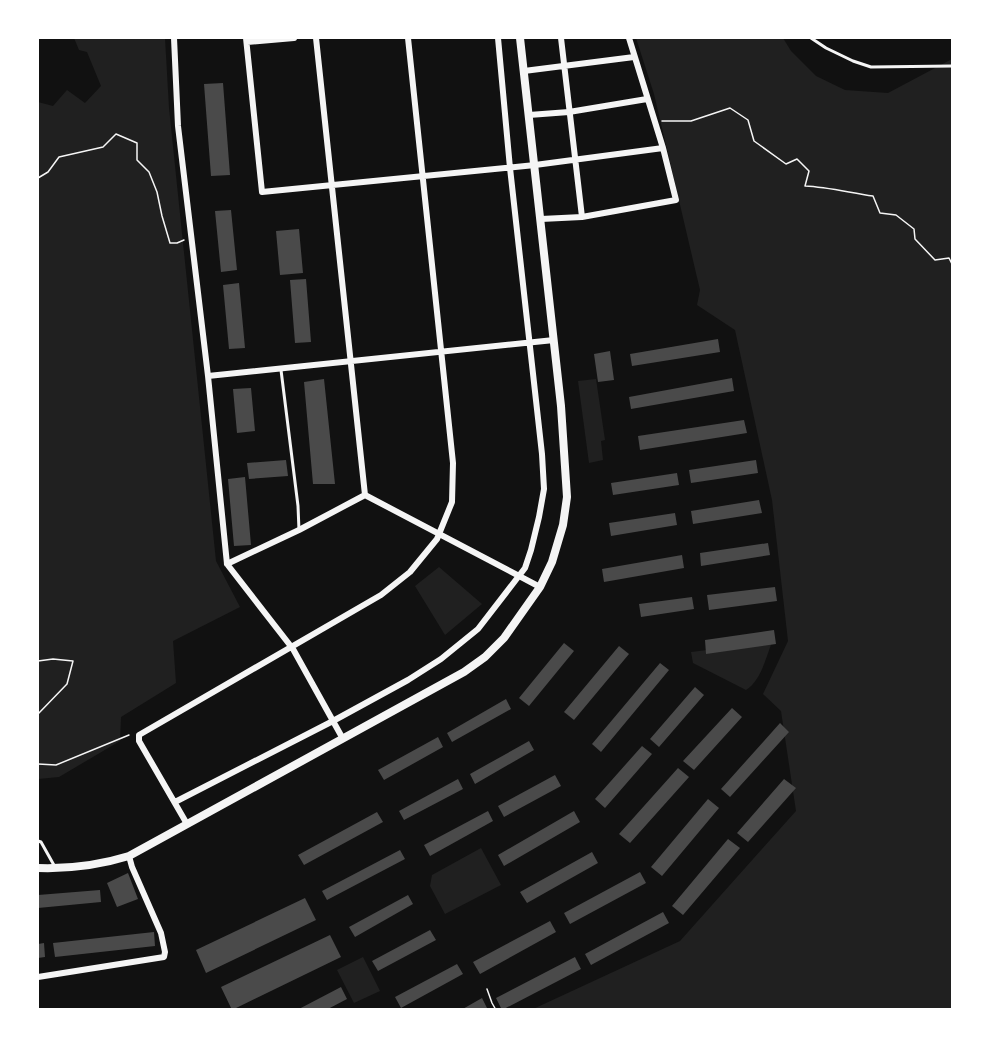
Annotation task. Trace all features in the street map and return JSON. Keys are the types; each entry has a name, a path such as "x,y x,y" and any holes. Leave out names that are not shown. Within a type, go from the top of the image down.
{"street":[{"path":"174,38 178,126 208,376 227,564 292,647 343,739"},
{"path":"294,38 247,40 262,192 510,168 663,148"},
{"path":"316,38 365,495"},
{"path":"187,824 139,741 139,735 381,595 410,572 437,539 452,502 453,463 408,38"},
{"path":"175,802 333,721 441,660 478,629 525,568 544,489 498,38"},
{"path":"38,868 56,869 112,861 129,855 464,672 485,657 504,638 540,587 552,562 563,525 567,496 561,406 520,38"},
{"path":"561,38 582,217"},
{"path":"541,219 582,217 676,200 663,148 629,38"},
{"path":"524,71 634,57"},
{"path":"529,114 569,112 647,99"},
{"path":"208,376 554,340"},
{"path":"365,495 540,587"},
{"path":"227,564 365,495"},
{"path":"38,977 164,957 161,933 129,855"}],"lane":[{"path":"811,38 826,48 871,67 952,66"},
{"path":"281,368 299,530"},
{"path":"38,841 41,842 56,869"}],"path":[{"path":"654,121 692,121 730,108 748,120 754,141 786,164 797,159 809,171 805,186 873,196 880,213 896,215 914,229 915,239 935,260 948,258 952,264"},
{"path":"38,178 48,172 59,157 103,147 116,134 136,144 137,160 149,172 153,182 170,243 192,238"},
{"path":"38,661 53,659 73,661 67,684 38,714"},
{"path":"38,764 56,765 128,736 135,730"},
{"path":"487,988 496,1010"}],"shaded area":[{"path":"74,38 165,38 169,108 216,561 240,607 173,641 176,683 121,717 120,741 59,777 38,779 38,102 53,106 67,90 85,103 101,86 87,52 79,50"},
{"path":"636,38 783,38 791,51 816,76 845,90 888,93 952,59 952,1009 531,1010 680,941 796,811 781,711 763,694 788,641 772,500 735,330 697,305 700,290 654,94"},
{"path":"596,379 605,440 601,441 603,460 589,463 578,381"},
{"path":"439,567 482,604 445,635 415,586"},
{"path":"772,642 756,681 746,690 693,663 691,652"},
{"path":"481,848 501,885 445,914 430,886 432,875"},
{"path":"363,957 380,991 354,1003 337,970"}],"building":[{"path":"223,83 230,175 211,176 204,84"},
{"path":"231,210 237,270 221,272 215,211"},
{"path":"299,229 303,273 280,275 276,231"},
{"path":"306,279 311,342 295,343 290,280"},
{"path":"239,283 245,348 229,349 223,285"},
{"path":"718,339 720,352 632,366 630,354"},
{"path":"610,351 614,380 598,382 594,354"},
{"path":"732,378 734,391 631,409 629,397"},
{"path":"324,379 335,484 313,484 304,382"},
{"path":"251,388 255,431 237,433 233,389"},
{"path":"744,420 747,433 640,450 638,436"},
{"path":"286,460 288,476 249,479 247,463"},
{"path":"756,460 758,473 691,483 689,470"},
{"path":"677,473 679,485 613,495 611,483"},
{"path":"245,477 251,545 234,546 228,479"},
{"path":"759,500 762,513 693,524 691,511"},
{"path":"675,513 677,525 611,536 609,523"},
{"path":"768,543 770,555 701,566 700,553"},
{"path":"682,555 684,568 604,582 602,569"},
{"path":"775,587 777,601 709,610 707,595"},
{"path":"692,597 694,609 641,617 639,604"},
{"path":"774,630 776,644 706,654 705,640"},
{"path":"564,643 574,651 529,706 519,698"},
{"path":"619,646 629,654 574,720 564,712"},
{"path":"660,663 669,670 601,752 592,744"},
{"path":"695,687 704,695 659,747 650,739"},
{"path":"506,699 511,709 452,742 447,733"},
{"path":"732,708 742,717 694,770 683,761"},
{"path":"780,723 789,732 730,797 721,789"},
{"path":"438,737 443,747 384,780 378,770"},
{"path":"529,741 534,750 475,784 470,774"},
{"path":"642,746 652,754 605,808 595,799"},
{"path":"678,768 689,777 630,843 619,834"},
{"path":"555,775 561,786 504,817 498,806"},
{"path":"458,779 463,789 404,820 399,811"},
{"path":"784,779 796,788 748,842 737,833"},
{"path":"708,799 719,808 662,876 651,867"},
{"path":"488,811 493,821 430,856 424,845"},
{"path":"574,811 580,822 504,866 498,855"},
{"path":"377,812 383,822 304,865 298,855"},
{"path":"728,839 740,848 683,915 672,906"},
{"path":"400,850 405,859 327,900 322,891"},
{"path":"592,852 598,863 527,903 520,892"},
{"path":"640,872 646,883 570,924 564,913"},
{"path":"128,873 138,899 117,907 107,883"},
{"path":"100,890 101,902 38,908 38,895"},
{"path":"408,895 413,904 355,937 349,927"},
{"path":"305,898 316,920 206,973 196,950"},
{"path":"663,912 669,923 591,965 585,954"},
{"path":"550,921 556,932 480,974 473,962"},
{"path":"430,930 436,940 378,971 372,961"},
{"path":"154,932 155,946 55,957 53,943"},
{"path":"330,935 341,957 232,1010 221,987"},
{"path":"44,943 45,957 38,958 38,944"},
{"path":"575,957 581,969 502,1010 496,998"},
{"path":"457,964 463,974 401,1008 395,997"},
{"path":"341,987 347,999 326,1010 297,1010"},
{"path":"482,998 488,1010 461,1010"}]}
